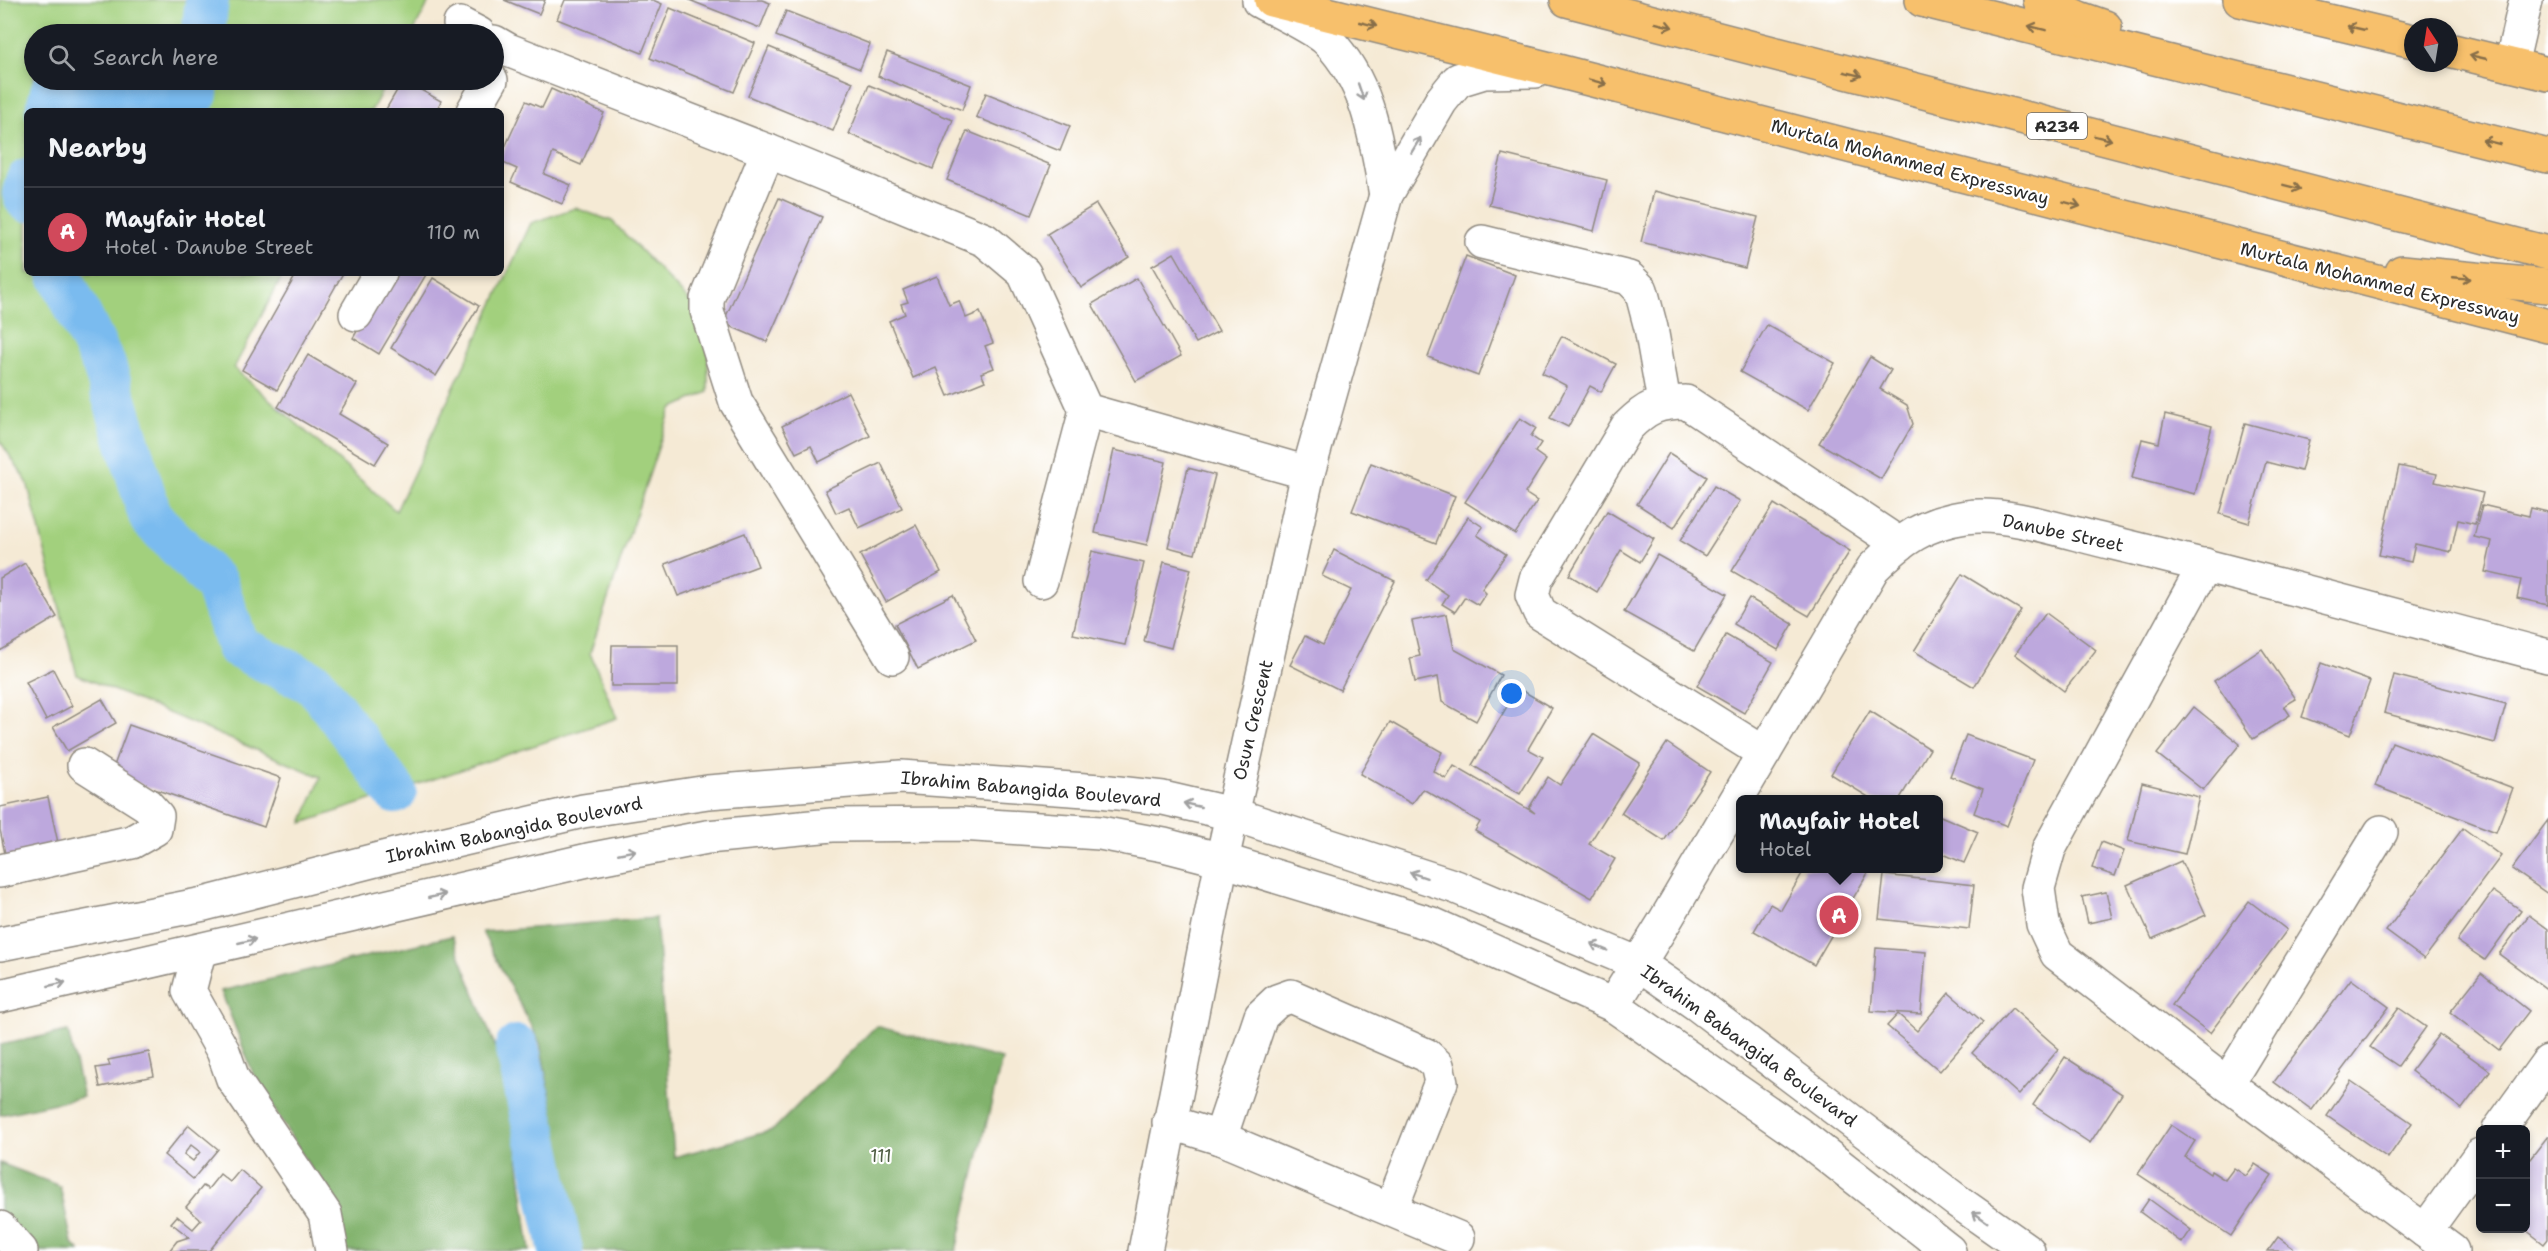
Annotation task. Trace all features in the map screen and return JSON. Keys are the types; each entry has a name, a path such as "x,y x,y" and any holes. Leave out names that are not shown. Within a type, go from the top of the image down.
{"highway":[{"name":"Murtala Mohammed Expressway","path":"1271,0 1558,71 2548,326"},
{"name":"A234","path":"1567,0 2548,253"},
{"path":"1922,0 2548,156"},
{"path":"2040,0 2079,18 2361,108"},
{"path":"2240,0 2404,39"},
{"path":"2458,52 2548,74"},
{"path":"2299,263 2548,286"}],"street":[{"path":"1257,0 1326,39 1356,77 1373,127 1386,195"},
{"path":"2511,65 2526,0"},
{"path":"504,58 768,151 985,240 1024,273 1086,410 1041,582"},
{"path":"1386,195 1441,101 1458,80 1484,72 1505,70 1558,71"},
{"path":"475,108 485,90"},
{"path":"768,151 707,299 707,311 736,402 892,657"},
{"name":"Osun Crescent","path":"1144,1251 1222,860 1308,473 1386,195"},
{"path":"1482,243 1629,278 1641,290 1651,328 1664,402"},
{"path":"356,314 378,276"},
{"path":"1764,753 1540,614 1532,595 1536,579 1627,427 1642,411 1664,402 1686,402 1898,543"},
{"path":"1086,410 1308,473"},
{"name":"Danube Street","path":"1739,795 1873,568 1898,543 1929,526 1967,516 2005,518 2205,565 2548,656"},
{"path":"2205,565 2049,849 2038,888 2043,924 2057,954 2452,1251"},
{"path":"0,871 132,842 155,829 157,816 147,805 84,765"},
{"name":"Ibrahim Babangida Boulevard","path":"0,944 204,903 395,855 584,812 708,792 901,777 1100,791 1163,798 1232,814 1456,887 1638,964 1698,1005 1957,1202 2028,1251"},
{"name":"Danube Street","path":"1613,1005 1736,800"},
{"path":"0,996 199,952 588,860 707,837 832,825 960,824 1100,833 1164,845 1222,860 1432,924 1613,1005 1802,1136 1949,1251"},
{"path":"2227,1084 2381,832"},
{"path":"199,952 189,991 223,1052 233,1079 326,1214 332,1251"},
{"path":"1220,1138 1261,1016 1277,1001 1291,996 1426,1055 1437,1065 1441,1082 1391,1209"},
{"path":"2503,1125 2548,1062"},
{"path":"1169,1122 1220,1138 1458,1238"},
{"path":"2425,1231 2476,1162"},
{"path":"0,1228 15,1241 21,1251"}],"green space":[{"path":"0,0 430,0 417,24 24,24 24,90 383,90 373,108 24,108 24,276 282,276 234,368 396,511 531,223 575,208 612,221 708,320 708,392 671,409 590,653 617,718 302,823 321,777 77,675 27,482 0,441"},
{"name":"111","path":"656,918 674,1157 773,1130 876,1026 1002,1059 956,1251 579,1251 540,1043 482,932"},
{"path":"452,936 508,1079 530,1251 344,1251 339,1215 254,1076 221,991"},
{"path":"68,1031 83,1097 0,1115 0,1045"},
{"path":"0,1163 60,1186 72,1243 80,1251 0,1251"}],"building":[{"path":"504,0 545,0 539,14"},
{"path":"565,0 653,0 662,4 642,53 557,19"},
{"path":"689,0 762,0 770,3 760,28"},
{"path":"670,8 755,43 734,92 650,58"},
{"path":"786,11 870,44 860,69 776,36"},
{"path":"769,47 853,82 833,131 748,96"},
{"path":"887,52 971,85 962,110 878,76"},
{"path":"869,85 953,120 933,169 849,134"},
{"path":"551,89 604,113 581,165 553,153 544,174 571,185 562,204 511,182 517,169 504,163 504,149 526,101 542,108"},
{"path":"397,90 421,90 441,101 438,108 387,108"},
{"path":"986,93 1070,126 1060,151 976,117"},
{"path":"967,131 1051,165 1031,215 947,180"},
{"path":"1502,154 1607,180 1594,231 1489,205"},
{"path":"1654,191 1758,217 1745,268 1641,242"},
{"path":"779,198 822,217 767,342 723,323"},
{"path":"1096,204 1129,257 1081,288 1047,234"},
{"path":"1174,253 1219,331 1196,343 1152,266"},
{"path":"1466,256 1515,275 1478,376 1428,357"},
{"path":"295,276 341,276 277,390 242,370"},
{"path":"389,276 425,276 379,354 353,338"},
{"path":"937,276 949,305 959,301 966,318 980,312 993,343 985,346 994,368 981,373 985,381 948,396 936,368 913,378 889,321 905,314 901,304 908,302 903,290"},
{"path":"433,278 479,306 436,376 391,348"},
{"path":"1137,278 1181,356 1136,381 1092,304"},
{"path":"1767,325 1835,363 1808,410 1740,372"},
{"path":"1562,336 1616,364 1601,392 1590,386 1568,427 1550,418 1567,386 1542,373"},
{"path":"308,355 357,384 339,414 388,443 375,464 278,407"},
{"path":"1870,357 1891,370 1880,389 1907,405 1913,424 1881,479 1819,443"},
{"path":"848,392 870,436 819,462 811,446 796,453 782,426"},
{"path":"2165,414 2212,426 2195,494 2132,478 2142,439 2159,443"},
{"path":"1520,418 1536,428 1531,436 1541,443 1535,452 1546,460 1525,493 1537,501 1515,534 1465,502"},
{"path":"2245,423 2309,440 2301,471 2266,462 2249,523 2220,514"},
{"path":"1114,450 1166,462 1147,545 1095,533"},
{"path":"1669,453 1707,477 1674,528 1637,504"},
{"path":"881,463 902,508 859,528 849,507 836,513 825,490"},
{"path":"1371,463 1455,496 1436,543 1352,511"},
{"path":"2399,466 2437,474 2435,482 2483,493 2475,524 2458,520 2451,552 2415,544 2411,562 2379,555"},
{"path":"1188,468 1215,475 1195,554 1168,547"},
{"path":"1714,486 1740,501 1705,556 1680,541"},
{"path":"1774,504 1850,551 1809,616 1732,571"},
{"path":"2482,505 2529,516 2531,508 2548,512 2548,605 2517,598 2521,580 2485,572 2492,541 2474,537"},
{"path":"1607,511 1654,539 1640,562 1621,550 1597,592 1569,575"},
{"path":"1468,517 1483,527 1477,535 1506,554 1482,589 1486,593 1478,605 1465,597 1455,612 1442,604 1448,595 1426,580"},
{"path":"916,525 941,572 886,602 860,555"},
{"path":"745,533 758,566 678,596 665,564"},
{"path":"1334,550 1395,581 1340,690 1290,665 1305,636 1323,645 1351,590 1322,576"},
{"path":"1092,551 1144,563 1125,645 1073,634"},
{"path":"1657,555 1727,594 1694,651 1624,612"},
{"path":"1164,562 1191,569 1171,648 1144,641"},
{"path":"25,563 57,617 0,651 0,578"},
{"path":"1962,574 2021,610 1974,687 1914,651"},
{"path":"953,595 976,640 918,669 895,624"},
{"path":"1749,598 1793,624 1778,650 1734,624"},
{"path":"2046,613 2096,650 2064,691 2015,654"},
{"path":"1447,614 1454,649 1501,675 1476,721 1442,702 1438,677 1415,682 1410,658 1420,656 1412,621"},
{"path":"1726,635 1773,662 1744,713 1697,686"},
{"path":"612,645 678,645 678,686 611,686"},
{"path":"2262,649 2296,699 2284,706 2290,715 2253,739 2214,681"},
{"path":"2321,663 2370,681 2350,735 2302,717"},
{"path":"53,669 72,706 46,720 26,682"},
{"path":"2394,675 2506,704 2495,743 2384,713"},
{"path":"1518,688 1552,708 1528,749 1543,757 1520,794 1472,765"},
{"path":"102,699 116,723 67,751 53,727"},
{"path":"2194,707 2240,744 2203,790 2157,754"},
{"path":"1870,711 1930,749 1902,795 1865,795 1831,774"},
{"path":"1390,722 1442,752 1433,771 1446,779 1454,766 1535,813 1529,808 1548,777 1560,785 1593,734 1640,763 1589,844 1615,859 1592,898 1475,831 1480,822 1423,789 1412,804 1360,774"},
{"path":"129,725 281,778 264,827 111,774"},
{"path":"1966,735 2033,760 2007,826 1974,813 1983,789 1950,776"},
{"path":"2392,742 2513,788 2496,832 2375,786"},
{"path":"1667,743 1710,772 1664,841 1621,813"},
{"path":"2142,783 2199,797 2185,854 2128,841"},
{"path":"48,797 60,852 7,863 0,830 0,807"},
{"path":"1943,817 1978,832 1964,863 1943,854"},
{"path":"2548,820 2548,894 2512,869"},
{"path":"2463,828 2501,856 2424,959 2386,931"},
{"path":"2101,842 2124,851 2115,876 2092,868"},
{"path":"2181,861 2206,915 2152,939 2127,885"},
{"path":"1802,873 1868,873 1814,965 1754,931 1770,904 1781,910"},
{"path":"1884,875 1974,885 1969,929 1879,919"},
{"path":"2493,891 2521,910 2485,960 2457,941"},
{"path":"2106,892 2112,918 2088,923 2082,897"},
{"path":"2249,901 2287,930 2210,1033 2172,1005"},
{"path":"2529,915 2548,929 2548,990 2499,954"},
{"path":"1876,948 1926,952 1921,1014 1871,1011"},
{"path":"2481,973 2529,1011 2499,1050 2450,1012"},
{"path":"2351,979 2389,1007 2312,1110 2274,1082"},
{"path":"1949,993 1983,1022 1940,1071 1887,1026 1898,1014 1917,1031"},
{"path":"2012,1008 2059,1049 2019,1095 1972,1053"},
{"path":"2399,1008 2426,1027 2398,1066 2370,1047"},
{"path":"2439,1034 2490,1071 2462,1109 2411,1071"},
{"path":"149,1052 154,1076 100,1087 96,1068 110,1066 108,1060"},
{"path":"2065,1057 2122,1094 2090,1143 2033,1105"},
{"path":"2351,1081 2412,1123 2388,1158 2327,1116"},
{"path":"189,1125 218,1149 193,1179 164,1155","holes":["191,1145 200,1152 193,1161 184,1154"]},
{"path":"2171,1125 2195,1141 2185,1157 2210,1174 2211,1171 2225,1180 2234,1168 2246,1176 2255,1164 2272,1175 2231,1236 2138,1174"},
{"path":"2548,1136 2548,1239 2544,1244 2530,1233 2530,1159"},
{"path":"240,1170 261,1188 209,1251 169,1251 177,1241 189,1237 171,1223 177,1216 193,1229 201,1220 186,1207 203,1186 208,1189 220,1174 230,1182"},
{"path":"2149,1199 2191,1230 2182,1243 2140,1212"},
{"path":"2278,1237 2297,1251 2268,1251"}],"waterway":[{"path":"204,24 207,0"},
{"path":"48,108 52,92 196,94 196,90"},
{"path":"60,276 104,365 151,518 216,584 238,647 315,684 395,792"},
{"path":"517,1047 561,1251"}],"place":[{"name":"Mayfair Hotel","path":"1839,915"}]}
